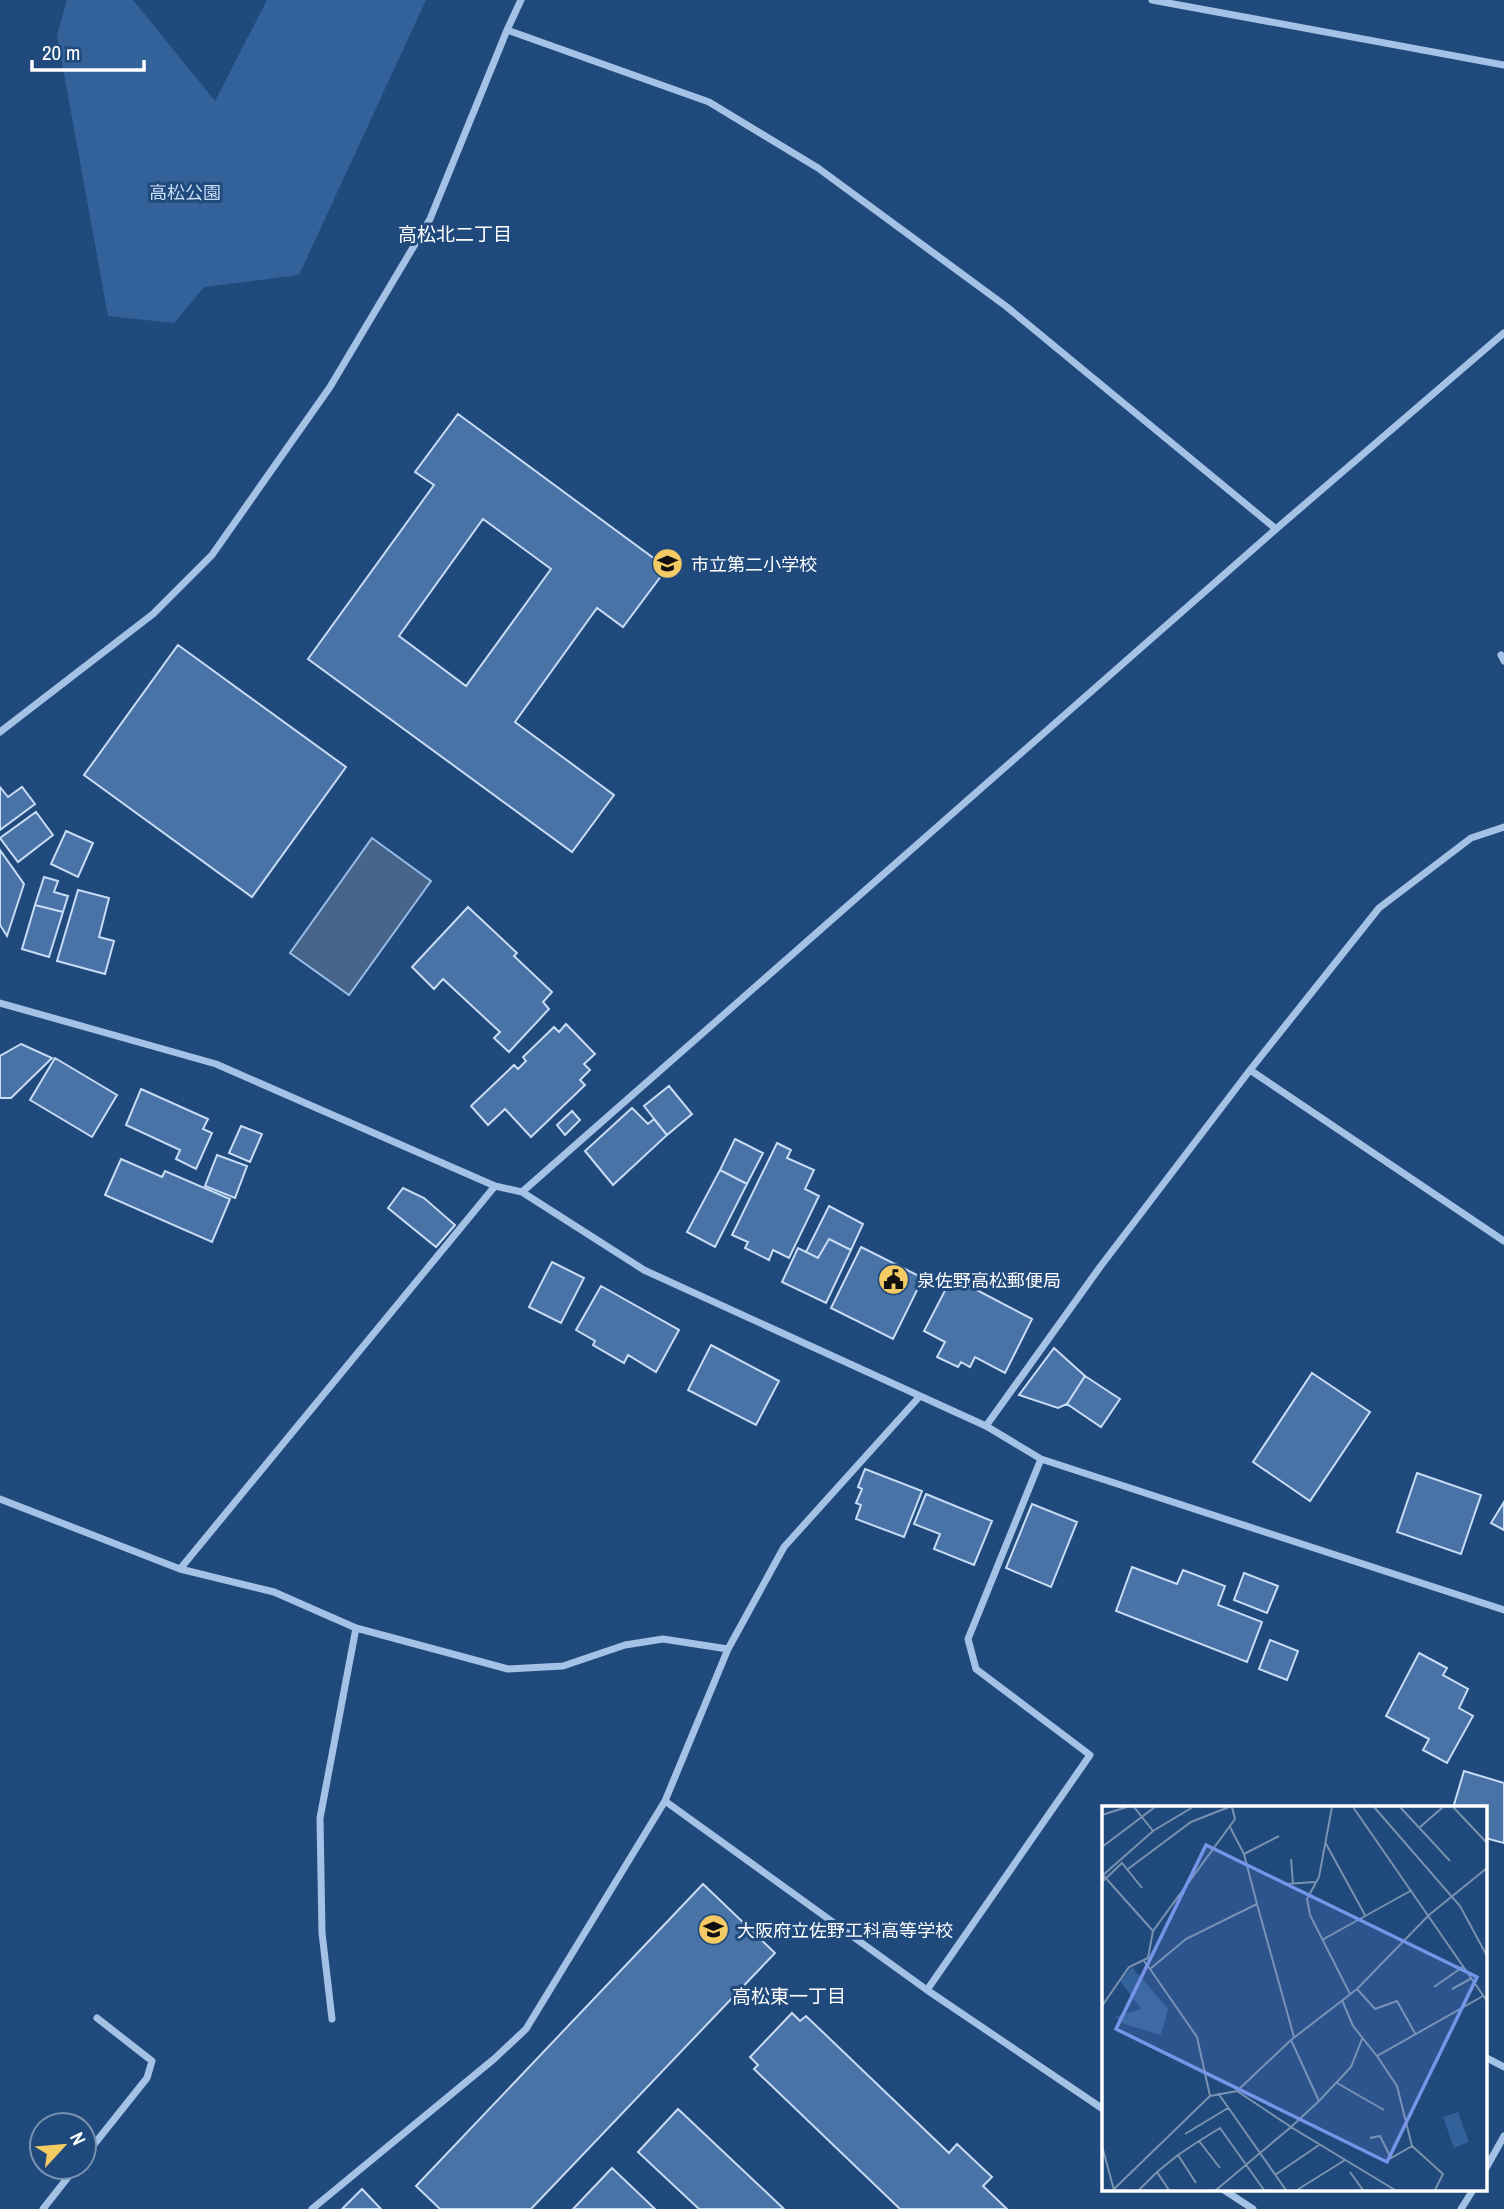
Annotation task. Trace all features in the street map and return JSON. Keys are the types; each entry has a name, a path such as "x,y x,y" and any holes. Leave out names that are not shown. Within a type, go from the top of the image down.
{"street":[{"path":"0,732 153,614 212,555 330,387 430,219 521,0"},
{"path":"1152,0 1504,65"},
{"path":"507,30 709,102 818,168 1007,307 1276,529"},
{"path":"522,1192 1276,529 1504,333"},
{"path":"986,1426 1100,1267 1250,1070 1379,908 1471,838 1504,827"},
{"path":"0,1003 216,1064 495,1186 522,1192 644,1270 986,1426 1041,1459 1504,1610"},
{"path":"1250,1070 1504,1241"},
{"path":"180,1569 495,1186"},
{"path":"312,2209 527,2029 666,1801 728,1649 784,1546 920,1396"},
{"path":"927,1990 1090,1755 976,1669 968,1639 1041,1459"},
{"path":"0,1499 180,1569 274,1592 356,1628 508,1669 563,1666 625,1645 663,1639 728,1649"},
{"path":"332,2019 322,1934 320,1818 356,1628"},
{"path":"666,1801 927,1990 1102,2108"},
{"path":"97,2018 152,2061 147,2078 98,2139"},
{"path":"1486,2058 1504,2067"},
{"path":"1486,2168 1504,2136"},
{"path":"43,2209 65,2181"},
{"path":"1227,2192 1252,2209"},
{"path":"1461,2209 1472,2192"}],"green space":[{"name":"高松公園","path":"67,0 133,0 215,101 267,0 426,0 299,275 204,287 174,323 108,316 57,35"}],"shaded area":[{"path":"372,838 431,881 349,995 290,953"}],"building":[{"path":"458,414 667,568 623,627 597,608 515,722 614,795 572,852 308,659 434,485 415,472","holes":["483,519 551,569 466,686 399,636"]},
{"path":"178,645 346,767 252,897 84,775"},
{"path":"0,787 8,797 22,787 35,804 0,830"},
{"path":"36,812 53,835 18,862 0,838"},
{"path":"66,831 93,843 78,877 51,864"},
{"path":"0,850 24,884 7,936 0,925"},
{"path":"44,877 58,881 54,892 68,896 63,912 35,905"},
{"path":"78,890 109,898 99,937 114,941 105,974 57,961"},
{"path":"35,905 63,912 49,957 22,949"},
{"path":"468,907 517,953 514,956 552,992 543,1002 549,1009 509,1052 494,1038 500,1032 443,979 434,989 412,967"},
{"path":"566,1024 595,1054 584,1064 590,1070 580,1080 585,1085 531,1137 505,1109 488,1125 471,1106 514,1065 518,1069 526,1061 523,1057 554,1027 559,1032"},
{"path":"21,1044 52,1058 11,1098 0,1098 0,1056"},
{"path":"55,1058 117,1095 92,1137 30,1100"},
{"path":"669,1086 692,1114 667,1135 644,1106"},
{"path":"141,1089 208,1119 203,1129 212,1133 196,1169 176,1159 180,1150 126,1125"},
{"path":"632,1108 648,1124 654,1119 667,1135 613,1185 585,1151"},
{"path":"572,1111 580,1120 565,1135 557,1125"},
{"path":"241,1126 262,1134 250,1162 229,1153"},
{"path":"735,1139 763,1153 747,1184 720,1170"},
{"path":"777,1143 791,1150 787,1158 814,1170 805,1189 819,1196 789,1258 773,1250 769,1260 745,1248 748,1242 732,1235"},
{"path":"217,1155 247,1166 235,1198 205,1186"},
{"path":"121,1159 162,1177 165,1171 230,1199 212,1242 105,1195"},
{"path":"720,1170 747,1184 715,1247 687,1232"},
{"path":"403,1188 424,1198 455,1225 436,1247 388,1208"},
{"path":"829,1206 863,1224 851,1250 829,1239 818,1258 806,1252"},
{"path":"829,1239 851,1250 826,1303 782,1282 798,1248 818,1258"},
{"path":"861,1247 923,1278 893,1339 831,1308"},
{"path":"552,1262 584,1278 561,1323 529,1307"},
{"path":"952,1277 1032,1319 1005,1373 975,1357 970,1367 961,1362 958,1367 937,1357 945,1342 924,1331"},
{"path":"601,1286 679,1330 656,1372 628,1355 624,1363 593,1345 595,1341 576,1330"},
{"path":"711,1345 779,1381 756,1425 688,1390"},
{"path":"1054,1348 1085,1376 1067,1404 1058,1408 1019,1395"},
{"path":"1312,1373 1370,1412 1310,1501 1253,1462"},
{"path":"1085,1376 1120,1399 1101,1427 1067,1404"},
{"path":"865,1469 922,1491 904,1537 856,1519 861,1505 856,1503 862,1489 858,1487"},
{"path":"1417,1473 1481,1495 1461,1554 1397,1532"},
{"path":"926,1494 992,1521 974,1565 934,1549 940,1534 914,1524"},
{"path":"1504,1502 1504,1530 1491,1523"},
{"path":"1032,1504 1077,1522 1051,1587 1006,1568"},
{"path":"1132,1567 1177,1584 1183,1570 1225,1586 1218,1605 1262,1622 1247,1662 1116,1611"},
{"path":"1244,1573 1278,1586 1267,1613 1234,1600"},
{"path":"1270,1640 1298,1651 1287,1680 1259,1669"},
{"path":"1419,1653 1447,1668 1443,1675 1468,1689 1459,1708 1473,1716 1447,1763 1423,1750 1429,1739 1386,1716"},
{"path":"1464,1771 1504,1783 1504,1843 1486,1838 1486,1806 1454,1806"},
{"path":"703,1884 775,1953 531,2209 440,2209 416,2186"},
{"path":"792,2013 800,2021 806,2016 949,2153 957,2144 992,2177 983,2186 1007,2209 900,2209 754,2069 758,2065 750,2057"},
{"path":"678,2109 784,2209 699,2209 638,2152"},
{"path":"612,2168 655,2209 573,2209"},
{"path":"362,2189 381,2209 342,2209"}],"place":[{"name":"市立第二小学校","path":"668,564"},
{"name":"泉佐野高松郵便局","path":"894,1280"},
{"name":"大阪府立佐野工科高等学校","path":"714,1930"}],"district":[{"name":"高松北二丁目","path":"455,234"},
{"name":"高松東一丁目","path":"789,1996"}]}
